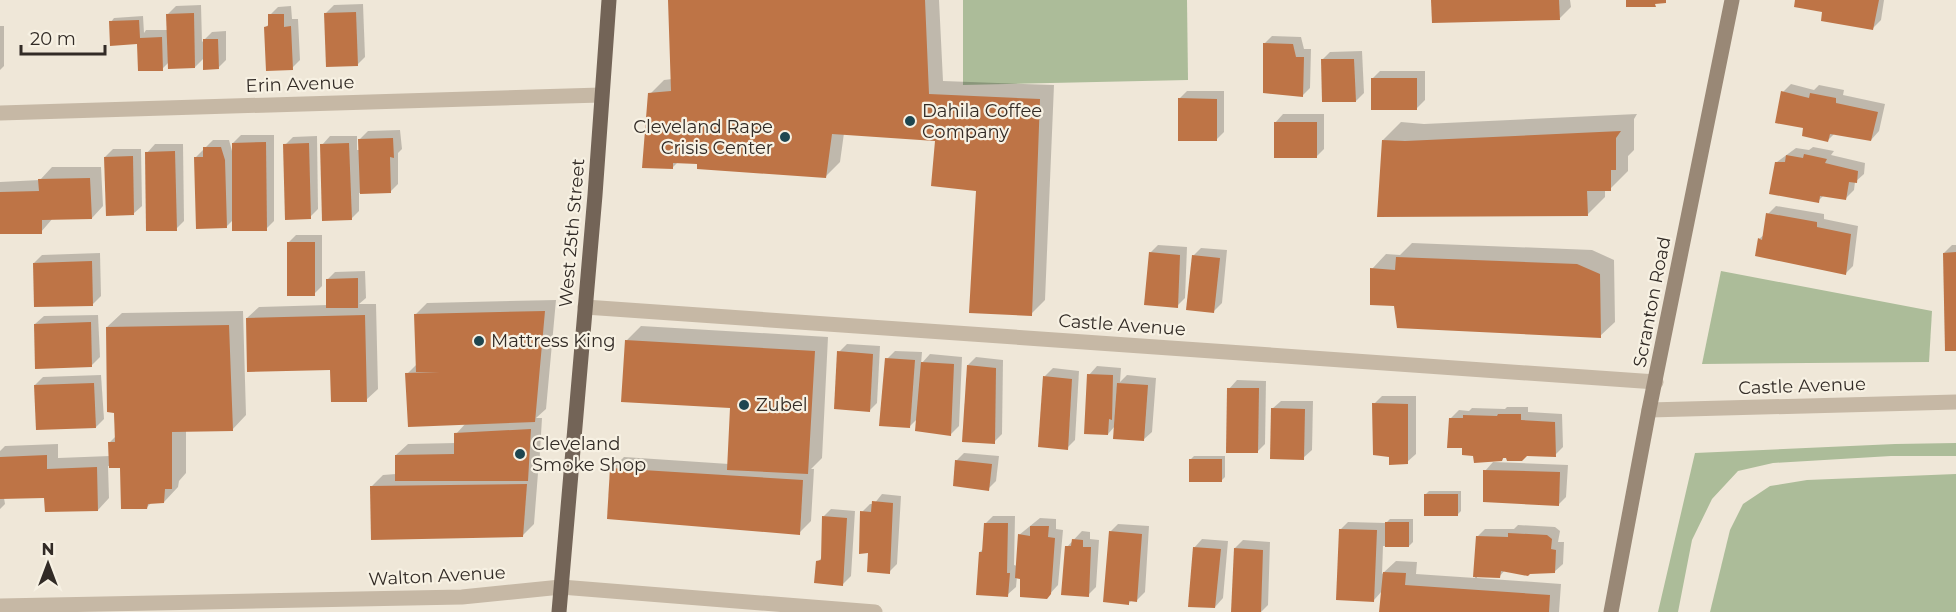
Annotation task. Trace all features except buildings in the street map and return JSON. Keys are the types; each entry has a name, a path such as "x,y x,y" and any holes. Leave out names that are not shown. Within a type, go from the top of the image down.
{"main road":[{"name":"West 25th Street","path":"559,612 609,0"}],"street":[{"name":"Scranton Road","path":"1611,612 1649,410 1732,0"},
{"name":"Erin Avenue","path":"0,113 601,95"},
{"name":"Castle Avenue","path":"585,307 1656,382"},
{"name":"Castle Avenue","path":"1649,410 1956,402"},
{"name":"Walton Avenue","path":"0,606 462,597 561,586 875,612"}],"green space":[{"path":"963,0 1187,0 1188,80 963,85"},
{"path":"1721,271 1932,311 1929,362 1702,364"},
{"path":"1956,443 1956,456 1891,456 1773,463 1738,471 1712,499 1692,540 1678,612 1658,612 1695,453"},
{"path":"1956,474 1956,612 1710,612 1730,530 1743,504 1770,486 1807,480"}],"place":[{"name":"Dahila Coffee Company","path":"910,121"},
{"name":"Cleveland Rape Crisis Center","path":"785,137"},
{"name":"Mattress King","path":"479,341"},
{"name":"Zubel","path":"744,405"},
{"name":"Cleveland Smoke Shop","path":"520,454"}]}
